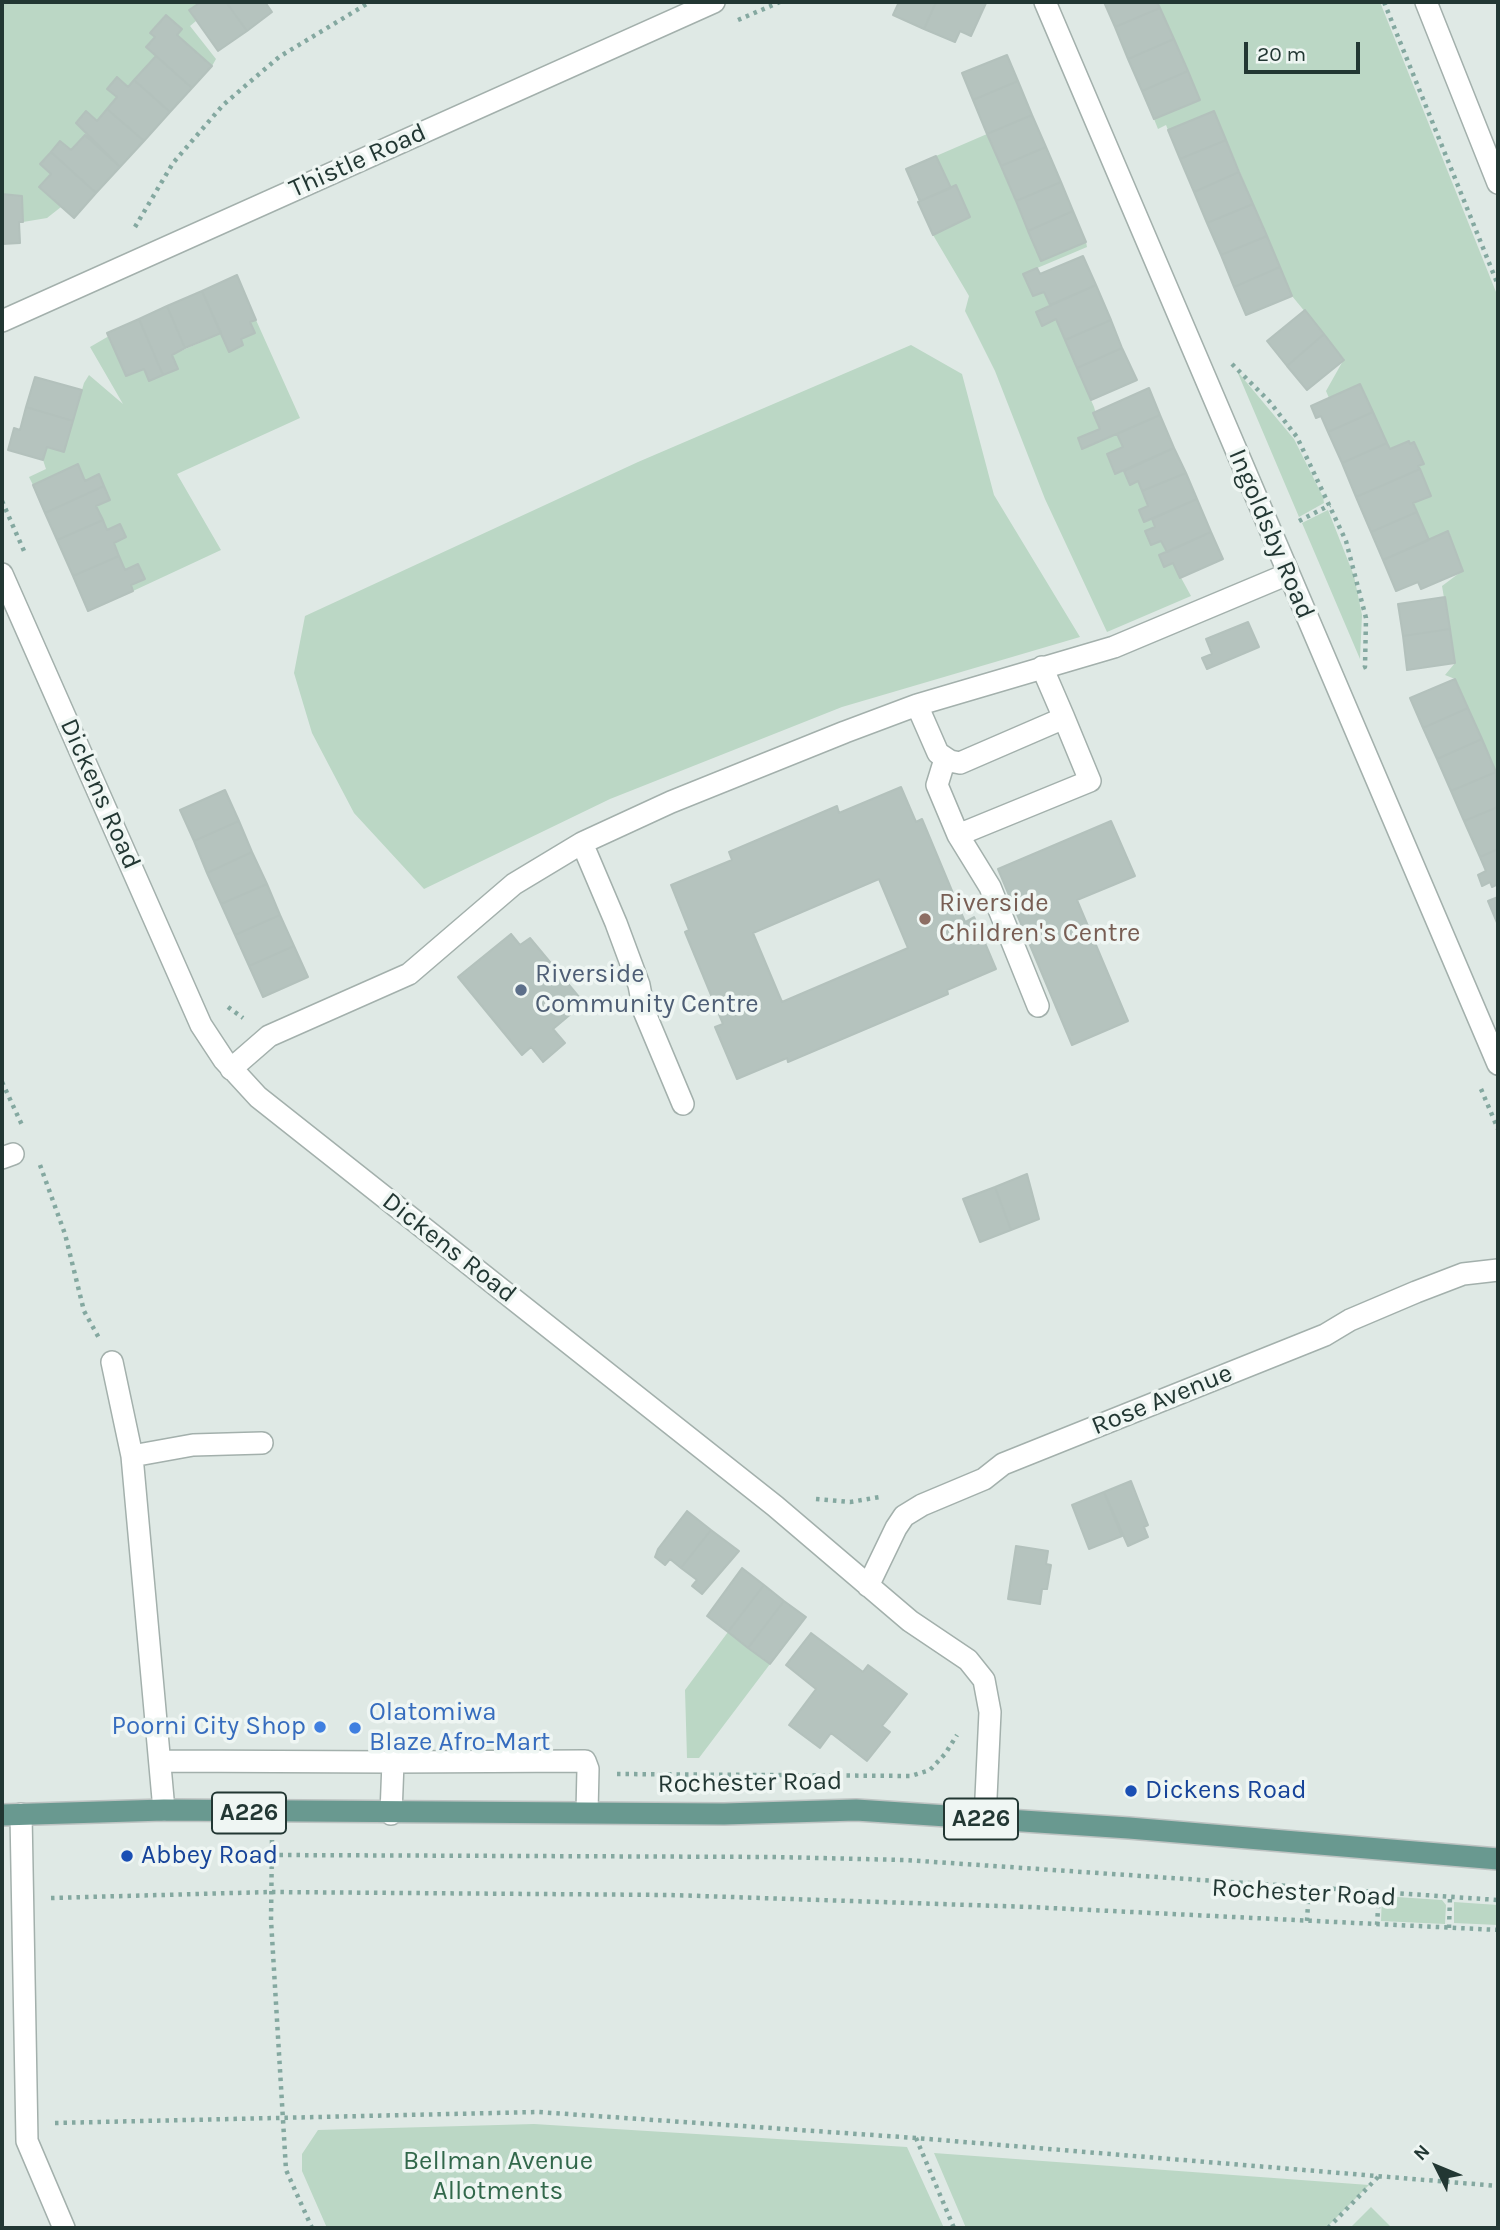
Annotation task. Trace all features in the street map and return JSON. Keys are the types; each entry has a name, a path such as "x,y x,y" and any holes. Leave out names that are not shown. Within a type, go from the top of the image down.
{"main road":[{"name":"Rochester Road","path":"11,1814 164,1810 391,1814 724,1814 856,1810 1129,1828 1498,1859"}],"street":[{"name":"Thistle Road","path":"2,321 714,2"},
{"name":"Ingoldsby Road","path":"1045,2 1498,1065"},
{"path":"1434,5 1498,183"},
{"name":"Dickens Road","path":"2,574 201,1025 230,1069 258,1097 744,1481 910,1621 962,1654 984,1680 991,1726 985,1819"},
{"path":"230,1069 269,1036 409,974 514,884 616,825 784,755 918,705 1114,647 1288,575"},
{"path":"958,835 1090,781 1042,667"},
{"path":"918,705 932,743 945,759 960,763 1064,718"},
{"path":"945,759 937,785 958,835 990,887 1038,1006"},
{"path":"582,843 617,923 639,985 644,1011 683,1104"},
{"name":"Rose Avenue","path":"868,1586 904,1516 922,1505 984,1479 1003,1464 1325,1335 1344,1323 1416,1292 1463,1274 1498,1270"},
{"path":"112,1362 132,1457 164,1810"},
{"path":"132,1457 193,1444 262,1443"},
{"path":"161,1761 585,1761 588,1769 587,1812"},
{"path":"391,1814 393,1762"},
{"path":"11,1814 28,2148 64,2228"}],"path":[{"path":"130,230 138,222 173,163 223,105 279,57 370,2"},
{"path":"1384,2 1498,285"},
{"path":"1228,366 1235,363 1288,425 1330,505 1355,567 1366,618 1365,667 1359,670"},
{"path":"2,501 24,552"},
{"path":"1295,523 1330,505"},
{"path":"224,1000 234,1013 261,1023 269,1036"},
{"path":"2,1082 25,1132"},
{"path":"37,1157 61,1224 84,1311 112,1362"},
{"path":"807,1494 838,1502 863,1501 883,1496"},
{"path":"272,1813 270,1892 286,2170 312,2228"},
{"path":"271,1855 905,1860 1498,1899"},
{"path":"1307,1921 1309,1887"},
{"name":"Rochester Road","path":"57,1898 270,1892 671,1895 1498,1930"},
{"path":"1377,1925 1378,1892"},
{"path":"1449,1928 1450,1897"},
{"path":"26,2125 85,2120 538,2112 916,2138 1498,2186"},
{"path":"916,2138 954,2228"},
{"path":"1328,2228 1379,2176"}],"green space":[{"path":"2,2 201,2 189,10 196,21 190,26 216,59 212,66 177,35 182,29 165,15 150,33 155,37 146,47 156,56 128,87 107,89 117,97 97,121 86,112 76,122 87,133 71,150 60,141 40,164 51,174 39,187 61,207 47,218 23,222 22,197 2,194"},
{"path":"1157,2 1380,2 1498,297 1498,776 1455,679 1445,675 1455,663 1442,586 1462,571 1449,532 1429,540 1413,503 1431,495 1418,466 1424,464 1415,443 1390,449 1360,384 1329,398 1326,391 1344,359 1292,296 1214,111 1168,130 1166,125 1158,129 1154,119 1200,100"},
{"path":"987,134 1041,261 1086,242 1087,247 1023,274 1033,296 1044,292 1050,305 1036,312 1042,325 1056,319 1094,407 1100,429 1078,438 1083,449 1117,434 1123,447 1107,454 1115,474 1124,471 1130,485 1138,481 1148,506 1139,511 1144,522 1152,519 1155,527 1145,531 1151,545 1161,541 1191,596 1107,632 1045,499 995,371 965,311 969,296 933,235 906,169"},
{"path":"256,320 300,418 177,474 221,550 133,591 114,543 126,537 120,524 107,530 96,506 110,500 99,475 85,481 78,465 33,485 29,477 46,469 43,460 47,447 64,451 84,383 89,375 123,404 90,347 109,336 126,376 144,369 149,381 172,355 221,333 229,351 243,345 241,339 254,333 250,322"},
{"path":"911,345 962,374 994,495 1080,637 842,707 610,799 424,889 354,813 312,733 294,673 305,616 638,462"},
{"path":"1237,371 1294,439 1323,497 1324,503 1299,517"},
{"path":"1328,510 1354,576 1362,615 1360,659 1302,523"},
{"path":"728,1632 770,1664 699,1758 687,1758 685,1690"},
{"path":"1382,1896 1442,1900 1446,1905 1445,1924 1381,1921"},
{"path":"1454,1902 1498,1905 1498,1925 1454,1923"},
{"name":"Bellman Avenue Allotments","path":"534,2124 907,2147 944,2228 327,2228 302,2171 302,2154 318,2130"},
{"path":"934,2153 1369,2185 1326,2228 966,2228"},
{"path":"1371,2207 1392,2228 1350,2228"}],"building":[{"path":"201,2 226,2 247,31 218,51 189,10"},
{"path":"226,2 265,2 272,12 247,31"},
{"path":"899,2 936,2 924,29 893,15"},
{"path":"936,2 986,3 971,36 960,31 955,42 924,29"},
{"path":"1104,2 1157,2 1160,8 1115,27"},
{"path":"1160,8 1174,39 1128,59 1115,27"},
{"path":"166,15 182,29 177,35 212,66 192,88 146,47 155,37 150,33"},
{"path":"1174,39 1188,71 1142,91 1128,59"},
{"path":"1007,55 1018,81 973,100 962,73"},
{"path":"156,56 192,88 170,112 134,80"},
{"path":"1188,71 1200,100 1154,119 1142,91"},
{"path":"117,77 128,87 134,80 170,112 144,141 107,109 117,97 107,89"},
{"path":"1018,81 1032,115 987,134 973,100"},
{"path":"107,109 144,141 120,167 76,123 86,111 97,121"},
{"path":"1214,111 1226,140 1180,159 1168,130"},
{"path":"1032,115 1046,147 1001,166 987,134"},
{"path":"85,135 120,167 96,193 51,152 60,141 71,150"},
{"path":"1226,140 1239,172 1194,192 1180,159"},
{"path":"1046,147 1061,182 1016,201 1001,166"},
{"path":"51,152 96,193 74,218 39,187 51,174 40,164"},
{"path":"936,156 951,188 920,201 906,169"},
{"path":"1239,172 1253,204 1207,223 1194,192"},
{"path":"1061,182 1073,211 1028,231 1016,201"},
{"path":"956,185 970,217 933,235 918,202"},
{"path":"2,194 22,196 23,222 19,222 20,243 2,244"},
{"path":"1253,204 1267,236 1221,255 1207,223"},
{"path":"1073,211 1086,242 1041,261 1028,231"},
{"path":"1267,236 1280,267 1234,287 1221,255"},
{"path":"1083,256 1096,285 1050,305 1044,292 1033,296 1023,274 1037,268 1040,274"},
{"path":"1280,267 1292,296 1246,315 1234,287"},
{"path":"237,275 256,320 250,322 255,333 241,339 243,345 229,352 202,291"},
{"path":"1096,285 1111,320 1065,340 1056,319 1042,326 1036,312"},
{"path":"202,291 221,333 185,348 167,306"},
{"path":"167,306 185,348 172,355 178,369 163,375 139,319"},
{"path":"1305,310 1324,334 1287,366 1267,341"},
{"path":"139,319 163,375 149,381 144,369 126,376 107,333"},
{"path":"1111,320 1122,348 1077,368 1065,340"},
{"path":"1324,334 1344,360 1307,390 1287,366"},
{"path":"1122,348 1137,380 1091,400 1077,368"},
{"path":"35,377 82,390 73,421 26,407"},
{"path":"1360,384 1373,412 1328,432 1321,416 1316,418 1311,406"},
{"path":"1149,388 1160,415 1082,449 1078,438 1100,429 1093,413"},
{"path":"26,407 73,421 64,452 47,447 43,460 8,450 14,428 20,430"},
{"path":"1373,412 1387,443 1342,463 1328,432"},
{"path":"1160,415 1174,448 1115,474 1107,454 1123,447 1117,434"},
{"path":"1409,441 1410,444 1414,442 1424,464 1418,466 1420,469 1356,497 1342,463 1387,443 1390,449"},
{"path":"1174,448 1186,473 1142,491 1138,481 1130,485 1124,471"},
{"path":"78,464 85,481 99,474 104,486 45,513 33,485"},
{"path":"1420,469 1431,496 1413,503 1417,512 1371,532 1356,497"},
{"path":"1186,473 1197,499 1144,522 1139,510 1148,506 1142,491"},
{"path":"104,486 110,500 96,506 103,520 57,540 45,513"},
{"path":"1197,499 1211,532 1167,552 1161,541 1151,545 1145,531 1155,527 1152,519"},
{"path":"1417,512 1429,540 1383,560 1371,532"},
{"path":"103,520 107,530 120,524 126,537 114,543 119,556 73,576 57,540"},
{"path":"1448,531 1463,571 1421,589 1418,582 1396,591 1383,560"},
{"path":"1211,532 1223,559 1180,578 1173,563 1164,567 1159,555"},
{"path":"119,556 125,570 138,564 145,579 131,585 133,591 88,611 73,576"},
{"path":"1445,597 1450,629 1403,636 1398,604"},
{"path":"1248,622 1259,647 1207,669 1202,658 1212,654 1206,639"},
{"path":"1450,629 1455,663 1407,670 1403,636"},
{"path":"1455,679 1468,708 1423,728 1410,698"},
{"path":"1468,708 1482,739 1437,759 1423,728"},
{"path":"1482,739 1496,772 1451,791 1437,759"},
{"path":"1496,772 1498,807 1464,821 1451,791"},
{"path":"901,787 916,822 922,819 965,922 974,917 996,969 947,990 948,994 788,1062 787,1058 737,1079 715,1027 723,1024 685,932 689,930 671,885 732,860 729,852 837,806 839,813","holes":["879,879 908,948 782,1002 753,933"]},
{"path":"225,790 239,821 194,841 180,810"},
{"path":"1498,807 1498,849 1480,857 1464,821"},
{"path":"239,821 252,852 207,873 194,841"},
{"path":"1111,821 1135,876 1077,900 1128,1021 1072,1045 998,869"},
{"path":"1498,849 1498,884 1492,887 1490,882 1482,886 1478,875 1486,871 1480,857"},
{"path":"252,852 267,884 221,904 207,873"},
{"path":"267,884 280,915 235,935 221,904"},
{"path":"1498,897 1498,925 1488,901"},
{"path":"280,915 294,946 249,966 235,935"},
{"name":"Riverside Community Centre","path":"511,934 520,945 530,938 584,1003 553,1029 565,1043 543,1062 531,1047 522,1055 458,977"},
{"path":"294,946 308,977 263,997 249,966"},
{"path":"1027,1174 1039,1219 1011,1230 995,1187"},
{"path":"995,1187 1011,1230 980,1242 963,1199"},
{"path":"1131,1481 1148,1525 1144,1527 1148,1537 1128,1546 1104,1492"},
{"path":"1104,1492 1122,1536 1089,1549 1072,1505"},
{"path":"687,1511 711,1530 681,1568 670,1559 665,1565 655,1557 658,1549"},
{"path":"711,1530 739,1551 702,1594 692,1586 697,1580 681,1568"},
{"path":"1016,1546 1048,1551 1046,1564 1051,1565 1047,1589 1042,1589 1040,1604 1008,1599"},
{"path":"742,1568 764,1585 728,1632 707,1616"},
{"path":"764,1585 784,1601 748,1648 728,1632"},
{"path":"784,1601 806,1617 770,1664 748,1648"},
{"path":"811,1633 863,1672 868,1665 907,1694 882,1726 890,1732 867,1761 831,1733 820,1748 789,1725 816,1689 786,1665"}],"place":[{"name":"Riverside Children's Centre","path":"925,919"},
{"name":"Riverside Community Centre","path":"521,990"},
{"name":"Poorni City Shop","path":"320,1727"},
{"name":"Olatomiwa Blaze Afro-Mart","path":"355,1728"},
{"name":"Dickens Road","path":"1131,1791"},
{"name":"Abbey Road","path":"127,1856"}]}
